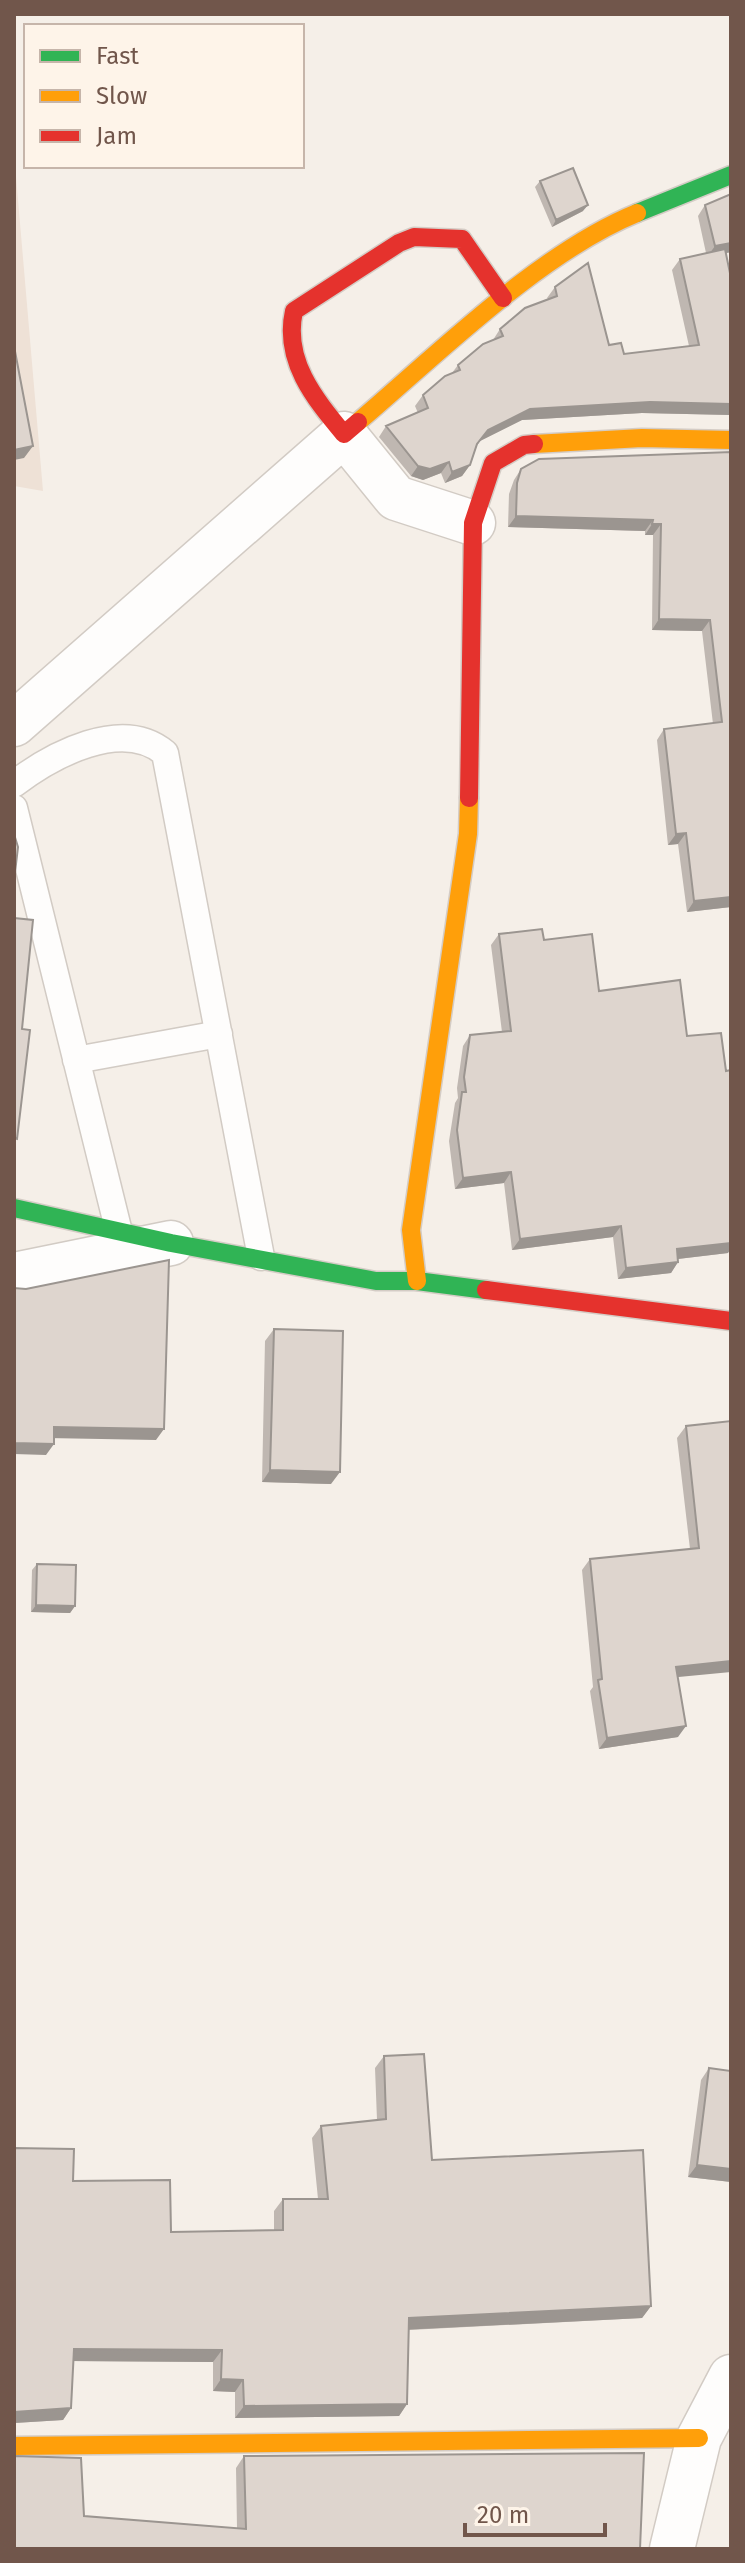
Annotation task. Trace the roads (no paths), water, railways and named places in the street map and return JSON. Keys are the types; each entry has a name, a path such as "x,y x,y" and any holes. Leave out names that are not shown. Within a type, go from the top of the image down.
{"main road":[{"path":"503,298 462,239 414,237 399,243 294,311 287,328 309,393 344,434 503,298 606,226 731,175"},
{"path":"417,1281 411,1230 468,834 473,523 493,463 524,445 642,438 731,440"},
{"path":"14,1208 171,1243 261,1257 376,1281 417,1281 731,1321"},
{"path":"14,2446 699,2438"}],"street":[{"path":"14,724 344,434 396,498 473,523"},
{"path":"14,1275 171,1243"},
{"path":"672,2549 699,2438 731,2377"}],"lane":[{"path":"14,784 51,759 73,749 125,738 154,744 165,753 261,1257"},
{"path":"14,808 119,1232"},
{"path":"76,1060 219,1034"}]}
